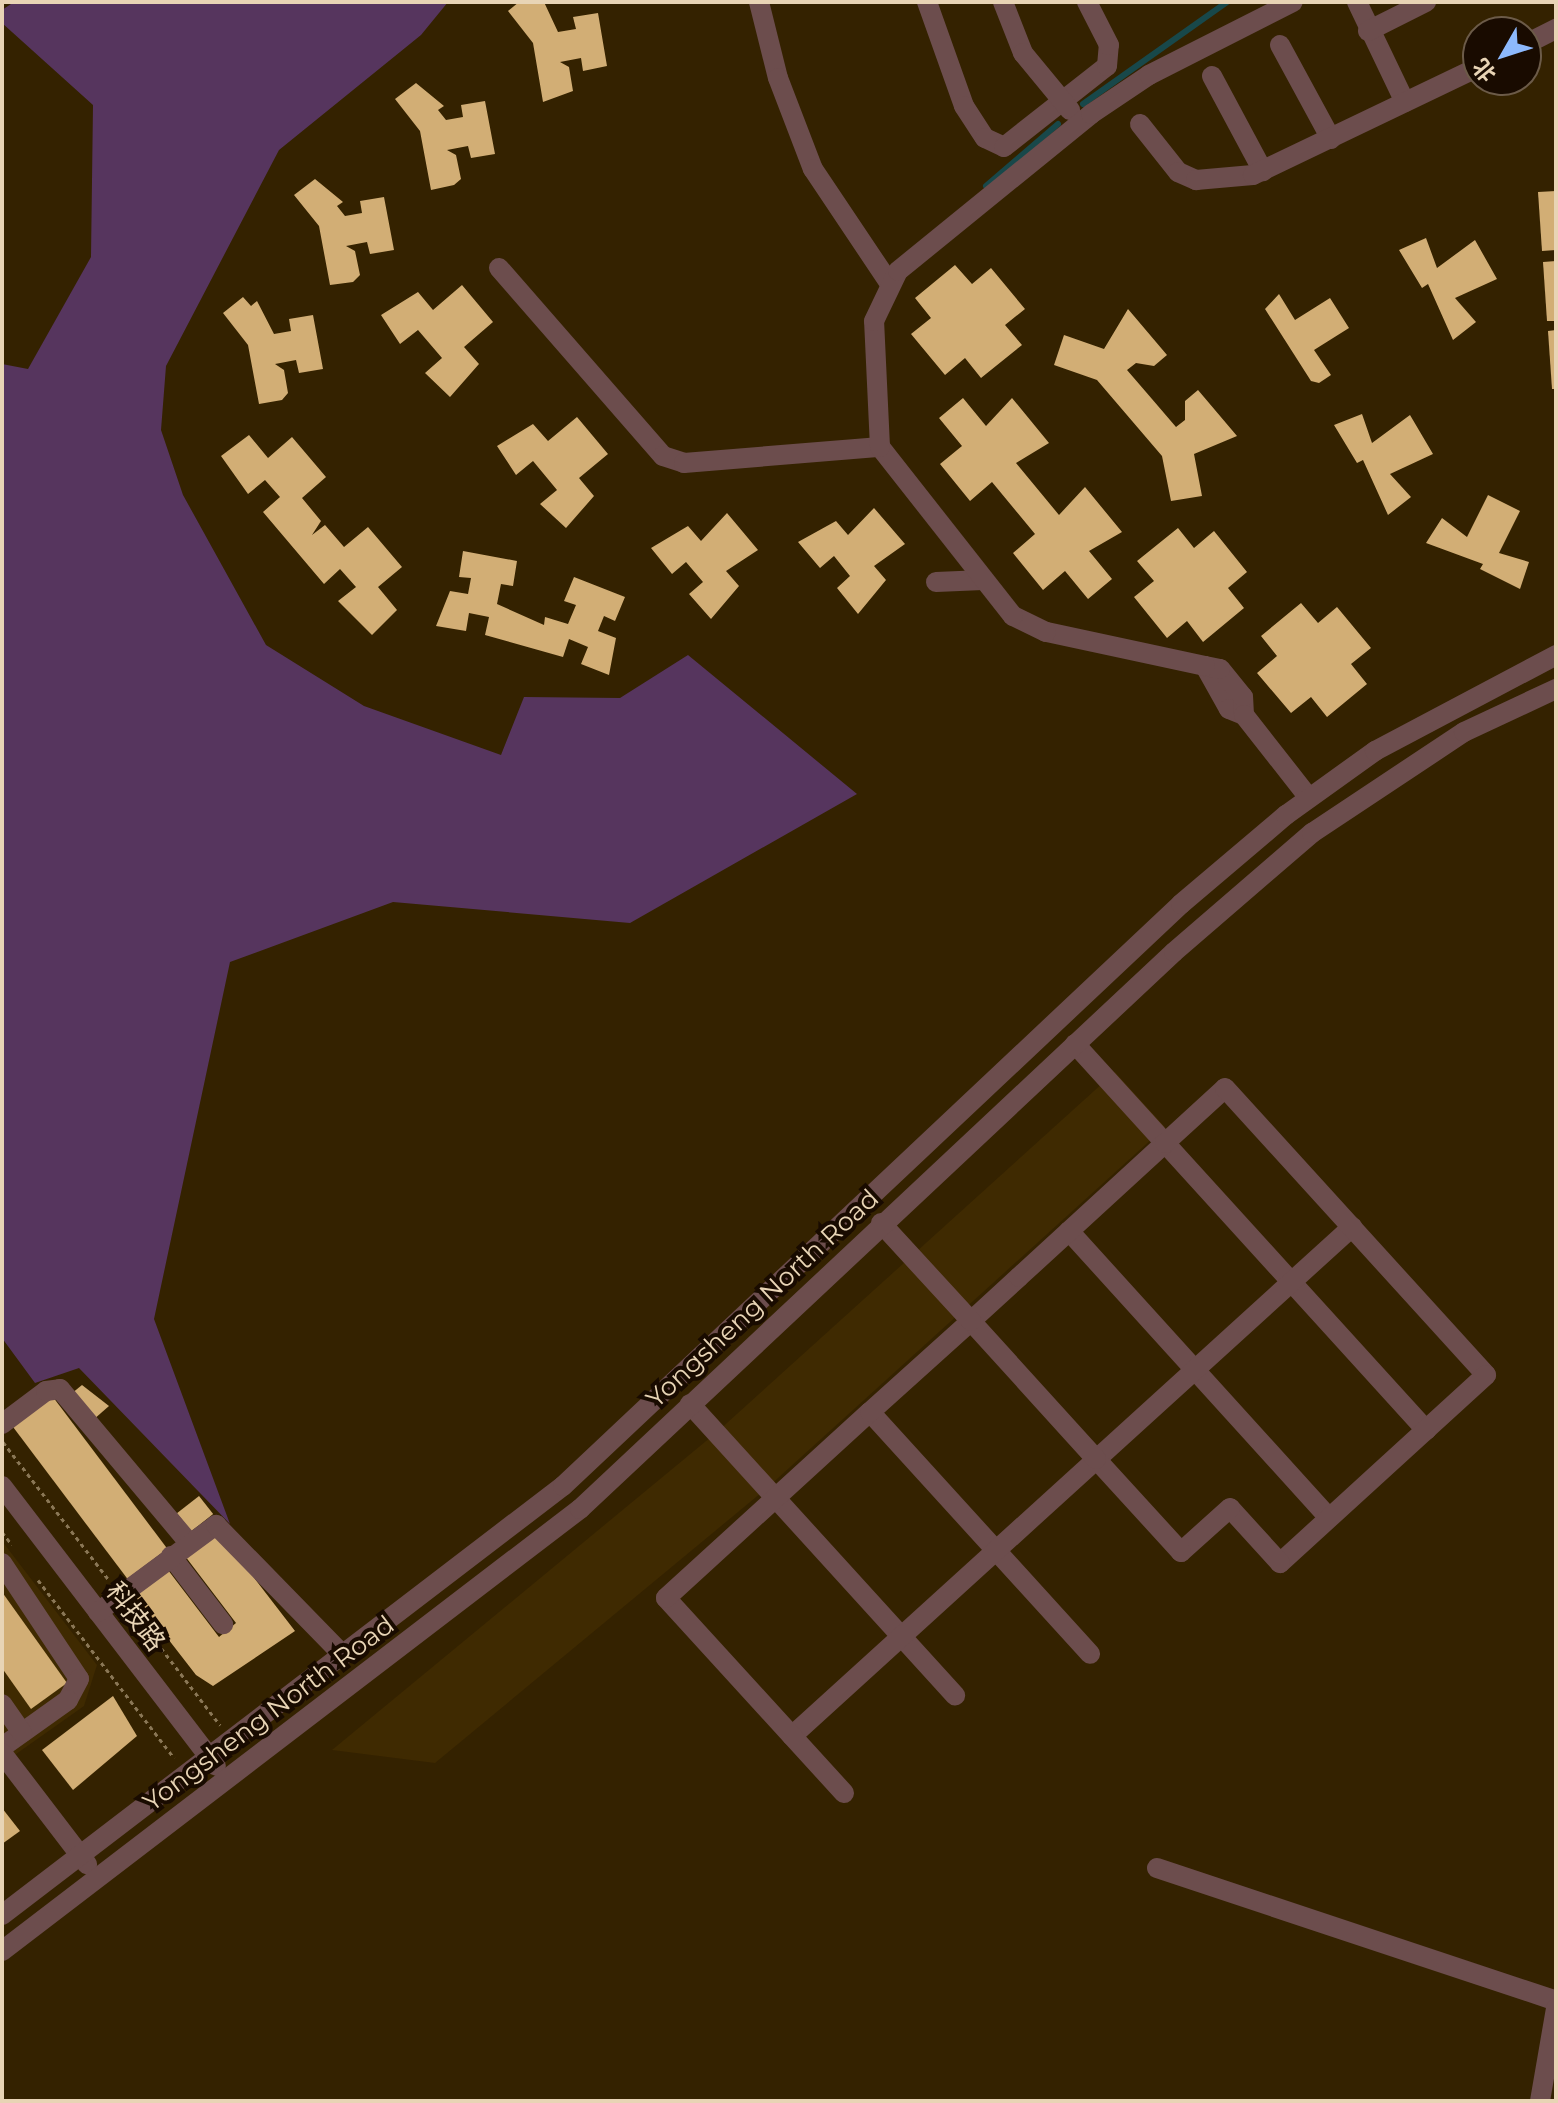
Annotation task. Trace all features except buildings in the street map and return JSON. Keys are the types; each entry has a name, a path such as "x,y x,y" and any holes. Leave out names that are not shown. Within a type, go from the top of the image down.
{"street":[{"path":"759,2 778,78 813,169 888,281"},
{"path":"927,2 946,70 992,144 1015,142 1111,56 1087,2"},
{"path":"1003,2 1023,53 1060,101 1083,121"},
{"path":"1293,2 1149,75 1083,121 888,281 874,321 880,447 983,580 1028,625 1205,666 1229,709 1244,715 1309,798"},
{"path":"1357,2 1368,31 1405,102"},
{"path":"1368,31 1426,2"},
{"path":"1280,45 1331,139"},
{"path":"1140,124 1162,159 1196,180 1263,171 1462,75"},
{"path":"1212,76 1263,171"},
{"path":"499,268 663,456 696,462 880,447"},
{"path":"936,582 983,580"},
{"name":"Yongsheng North Road","path":"2,1915 563,1486 1181,904 1309,798 1478,690 1556,655"},
{"name":"Yongsheng North Road","path":"2,1951 580,1509 881,1223 1075,1044 1312,833 1464,732 1556,689"},
{"path":"1075,1044 1426,1430"},
{"path":"844,1793 666,1598 971,1321 1225,1088 1486,1375 1280,1563 1230,1508 1181,1552 971,1321 881,1223"},
{"path":"792,1736 1352,1227"},
{"path":"1069,1231 1329,1518"},
{"path":"2,1424 60,1389 189,1543"},
{"path":"690,1404 955,1695"},
{"path":"870,1412 1090,1654"},
{"name":"科技路","path":"4,1491 226,1779"},
{"path":"98,1612 189,1543 220,1526 343,1655"},
{"path":"171,1556 223,1624"},
{"path":"11,1560 79,1679 68,1700 2,1750 97,1878"},
{"path":"2,1704 22,1733"},
{"path":"1157,1868 1556,2001"},
{"path":"1540,2101 1556,2008"}],"path":[{"path":"2,1532 11,1560"},
{"path":"30,1569 179,1764"}],"shaded area":[{"path":"14,2 448,2 421,35 279,150 166,366 161,430 183,495 266,645 364,706 501,755 524,697 620,698 688,655 857,794 630,923 393,902 230,962 154,1319 230,1524 79,1368 35,1383 2,1338 2,364 28,369 91,257 93,105 2,23 2,10"},
{"path":"1115,1072 1165,1127 767,1488 435,1763 332,1750 717,1432"},
{"path":"2,1541 97,1665 84,1706 2,1764"}],"waterway":[{"path":"1083,104 1227,2"},
{"path":"986,186 1058,124"}]}
